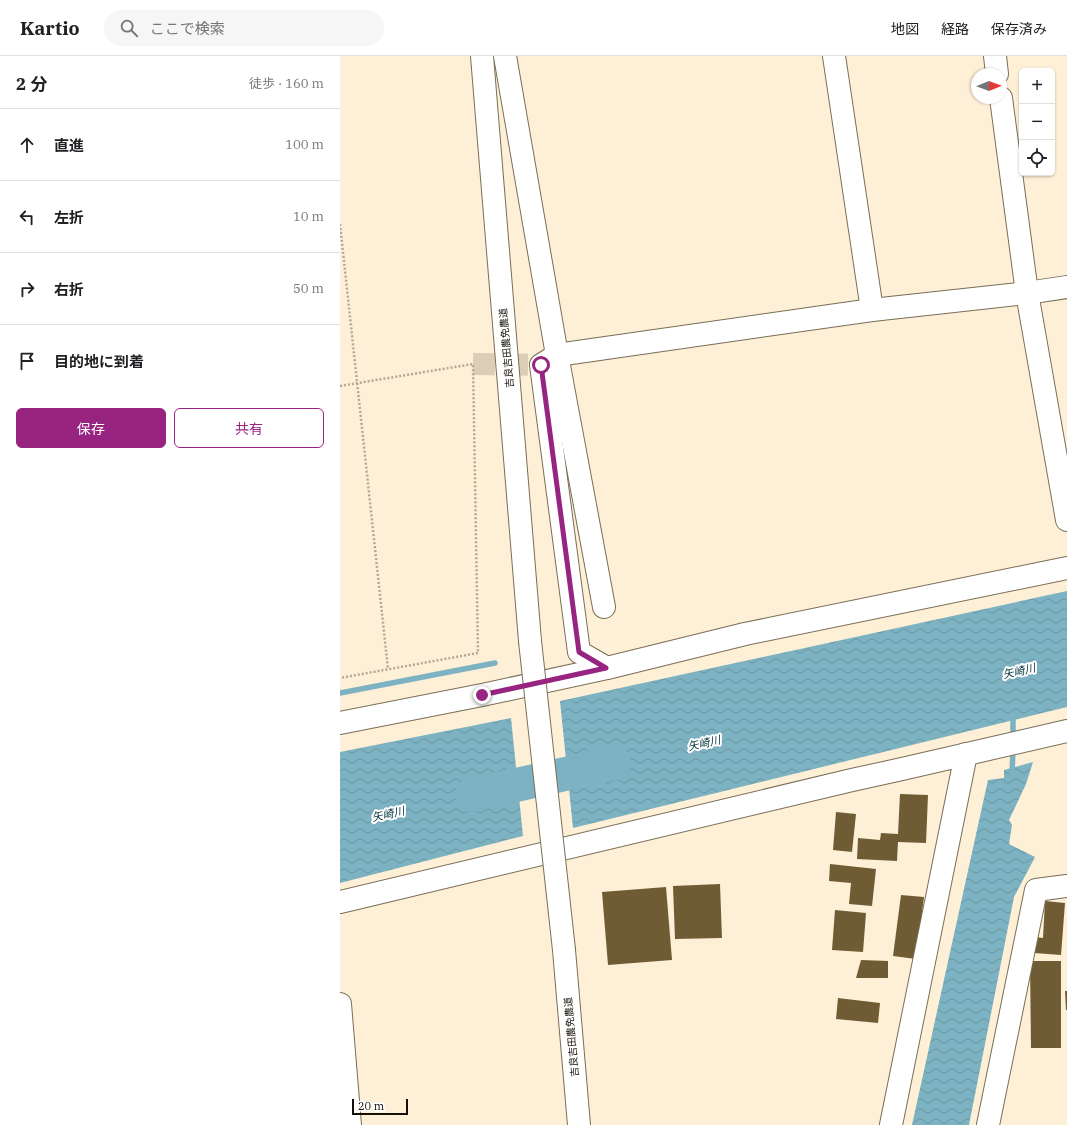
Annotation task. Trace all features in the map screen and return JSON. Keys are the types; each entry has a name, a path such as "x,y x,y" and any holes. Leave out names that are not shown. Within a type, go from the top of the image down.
{"street":[{"name":"吉良吉田農免農道","path":"482,56 530,641 564,950 579,1125"},
{"path":"505,56 557,355 604,607"},
{"path":"834,56 872,310"},
{"path":"995,56 996,68"},
{"path":"1002,104 1027,293 1067,520"},
{"path":"606,668 579,652 541,365 557,355 872,310 1027,293 1067,287"},
{"path":"340,723 482,695 606,668 745,634 1067,568"},
{"path":"340,902 1067,730"},
{"path":"891,1125 966,754"},
{"path":"988,1125 1036,890 1067,886"},
{"path":"340,1004 350,1125"}],"path":[{"path":"340,224 388,669"},
{"path":"340,386 473,364 478,652 340,678"}],"water":[{"path":"1067,591 1067,707 573,828 560,701"},
{"path":"511,718 523,836 340,883 340,752"},
{"path":"1033,762 1026,784 1009,820 1012,825 1009,844 1035,857 1014,897 969,1125 912,1125 988,780 1004,778 1004,770"}],"building":[{"path":"900,794 928,795 926,843 898,842 897,861 857,859 858,838 880,840 881,833 898,834"},
{"path":"836,812 856,814 852,852 833,850"},
{"path":"830,864 876,869 872,906 849,904 851,883 829,881"},
{"path":"720,884 722,938 675,939 673,886"},
{"path":"666,887 672,960 608,965 602,892"},
{"path":"901,895 924,897 916,959 893,956"},
{"path":"1045,901 1065,903 1061,955 1034,953 1035,937 1043,938"},
{"path":"835,910 866,913 863,952 832,950"},
{"path":"861,960 888,961 888,978 856,978"},
{"path":"1030,961 1061,961 1061,1048 1031,1048"},
{"path":"1065,991 1067,991 1067,1010 1066,1010"},
{"path":"838,998 880,1003 878,1023 836,1019"}],"waterway":[{"path":"340,693 495,663"},
{"path":"1013,714 1013,739"},
{"path":"1012,775 1013,748"},
{"name":"矢崎川","path":"472,795 614,763"}],"tunnel":[{"path":"473,364 541,365"}],"route":[{"path":"482,695 606,668 579,652 541,365"}]}
